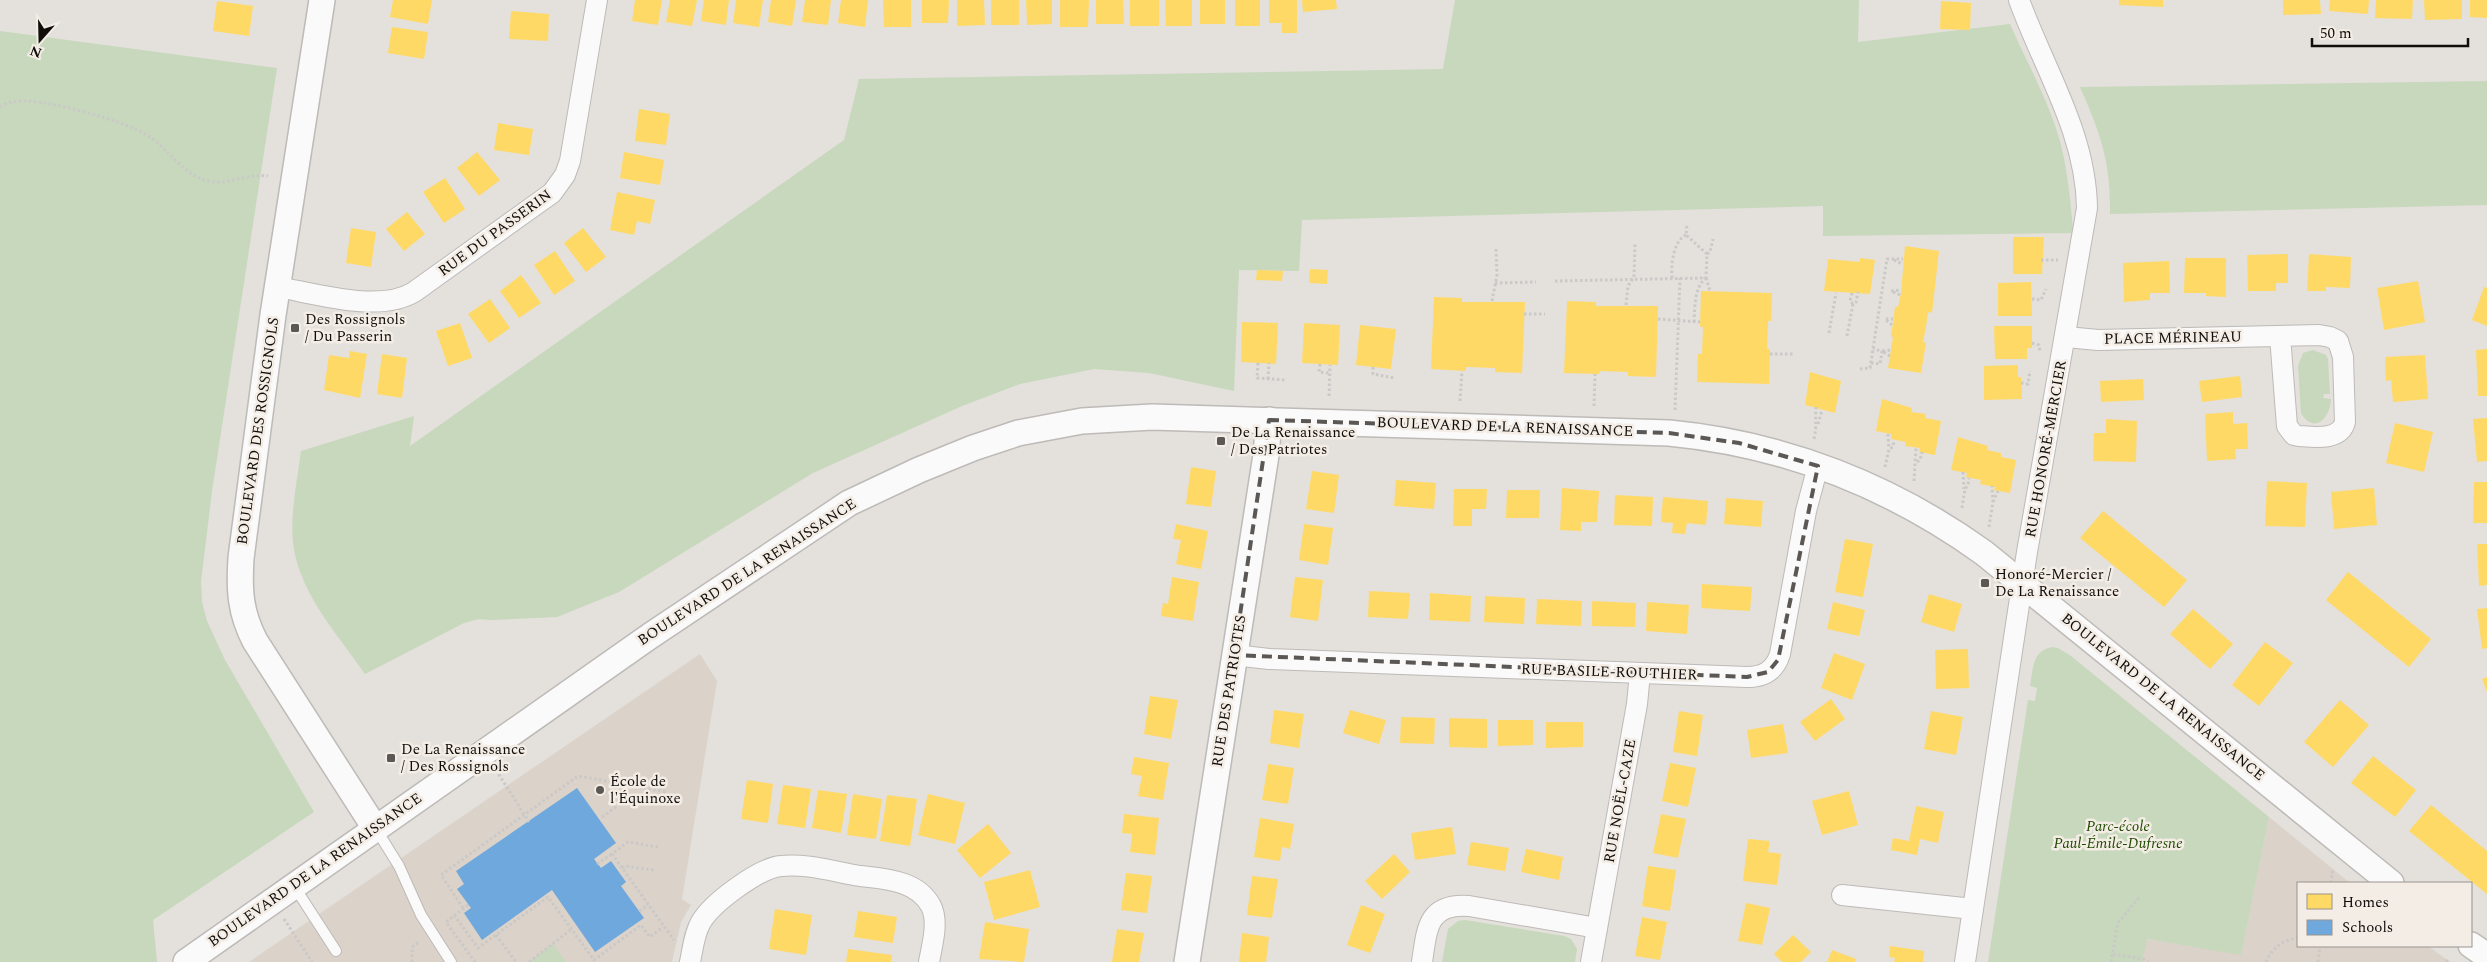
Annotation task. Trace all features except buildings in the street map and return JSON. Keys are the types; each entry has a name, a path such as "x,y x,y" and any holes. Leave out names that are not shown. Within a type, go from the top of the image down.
{"street":[{"name":"BOULEVARD DES ROSSIGNOLS","path":"322,0 278,287 241,558 240,590 243,615 258,647 375,828"},
{"name":"RUE DU PASSERIN","path":"278,287 377,303 400,300 414,292 552,193 565,175 570,161 597,0"},
{"name":"RUE HONORÉ-MERCIER","path":"1965,962 2023,583 2087,208 2084,166 2072,128 2018,0"},
{"name":"PLACE MÉRINEAU","path":"2066,337 2098,340 2280,336 2325,336 2335,339 2340,345 2343,356 2345,422 2341,430 2335,434 2299,436 2294,435 2287,426 2280,336"},
{"name":"BOULEVARD DE LA RENAISSANCE","path":"186,962 375,828 757,564 849,503 884,485 982,445 1018,433 1074,422 1152,417 1669,433 1739,443 1818,466 1867,484 1912,506 1966,540 2023,583 2389,882"},
{"name":"RUE DES PATRIOTES","path":"1187,962 1266,455 1269,420"},
{"name":"RUE BASILE-ROUTHIER","path":"1234,655 1269,659 1747,677 1764,674 1772,668 1780,654 1808,504 1818,466"},
{"name":"RUE NOËL-CAZE","path":"1591,962 1637,704 1640,673"},
{"path":"690,962 697,932 710,910 765,870 782,865 890,880 914,888 926,898 933,911 934,928 929,962"},
{"path":"1842,894 1973,909"},
{"path":"1422,962 1431,920 1436,914 1449,906 1468,906 1597,928"},
{"path":"2472,945 2487,956"}],"lane":[{"path":"375,828 399,866 421,915 451,962"},
{"path":"294,886 336,951"}],"path":[{"path":"0,107 18,100 56,105 111,120 149,136 204,180 223,182 255,174 268,176"},
{"path":"1686,236 1687,224"},
{"path":"1686,236 1707,254"},
{"path":"1672,278 1673,262 1678,243 1681,238 1686,236"},
{"path":"1710,291 1706,278 1707,254 1710,252 1713,239"},
{"path":"1626,305 1628,286 1634,277 1634,242"},
{"path":"1492,301 1495,283 1496,247"},
{"path":"1860,369 1870,368 1887,259 1902,264"},
{"path":"1893,260 1903,259"},
{"path":"2042,260 2068,260"},
{"path":"1675,410 1680,278"},
{"path":"1555,282 1706,278"},
{"path":"1694,322 1696,294 1706,278"},
{"path":"1495,283 1536,282"},
{"path":"2032,300 2041,300 2046,289"},
{"path":"1882,290 1901,290"},
{"path":"1891,291 1900,295"},
{"path":"1847,336 1853,304 1856,302 1858,292"},
{"path":"1829,333 1836,293"},
{"path":"1852,293 1850,301 1853,304"},
{"path":"1524,314 1545,314"},
{"path":"1658,319 1700,322"},
{"path":"1878,319 1893,319"},
{"path":"1885,320 1892,324"},
{"path":"2032,343 2039,345 2040,355"},
{"path":"1873,349 1891,350"},
{"path":"1882,351 1890,356"},
{"path":"1871,363 1880,364 1882,351"},
{"path":"1770,354 1796,354"},
{"path":"1258,363 1257,378 1285,380"},
{"path":"1268,379 1269,363"},
{"path":"1320,364 1319,372 1329,373"},
{"path":"1329,396 1330,365"},
{"path":"1374,367 1372,374 1394,378"},
{"path":"1460,401 1462,370"},
{"path":"2021,383 2028,384 2030,372"},
{"path":"1594,406 1595,374"},
{"path":"1814,439 1817,425 1816,407"},
{"path":"1817,425 1821,419 1822,410"},
{"path":"1885,467 1889,449 1888,434"},
{"path":"1889,449 1893,447 1894,440"},
{"path":"1914,481 1917,462 1916,448"},
{"path":"1917,462 1920,460 1922,452"},
{"path":"1962,508 1965,489 1963,472"},
{"path":"1965,489 1969,478"},
{"path":"1989,527 1993,502 1992,486"},
{"path":"1993,502 1998,491"},
{"path":"495,768 529,822"},
{"path":"463,908 440,875 578,776 667,792"},
{"path":"602,817 620,804 625,785"},
{"path":"597,864 628,842 658,847"},
{"path":"612,854 663,927 678,944"},
{"path":"622,868 625,866 654,870"},
{"path":"2331,882 2333,868"},
{"path":"2111,962 2118,923 2140,896"},
{"path":"454,915 478,948 548,897 594,960 641,925 650,937 663,927"},
{"path":"468,905 446,922 475,962"},
{"path":"639,911 648,905"},
{"path":"558,910 563,906"},
{"path":"282,917 312,962"},
{"path":"529,962 572,930"},
{"path":"496,935 516,962"},
{"path":"2266,962 2281,944 2290,939 2297,938"},
{"path":"412,962 412,947 422,940"},
{"path":"2318,962 2320,947"},
{"path":"2113,954 2146,961"}],"highlighted area":[{"path":"1269,420 1669,433 1739,443 1818,466 1778,660 1768,672 1747,677 1234,655"}],"shaded area":[{"name":"École de l'Équinoxe","path":"700,654 717,681 682,899 691,905 681,922 672,962 249,962"},
{"path":"2269,817 2349,882 2297,882 2297,947 2429,947 2450,962 2142,962 2146,939 2241,954"}],"green space":[{"path":"1455,0 1859,0 1858,42 2010,24 2045,99 2061,145 2073,233 1823,236 1823,206 1302,220 1299,271 1239,270 1234,391 1149,373 1094,369 1020,384 962,406 813,473 619,592 557,617 479,619 464,623 365,674 332,629 311,596 297,561 292,532 293,509 301,451 414,416 410,446 844,140 859,79 1443,69"},
{"path":"0,31 277,68 212,491 201,582 202,602 207,621 225,660 314,812 153,920 157,962 0,962"},
{"path":"2487,81 2487,205 2110,214 2109,179 2103,149 2094,120 2080,87"},
{"path":"2313,350 2326,355 2328,359 2330,394 2324,394 2323,398 2331,399 2328,413 2320,422 2316,423 2311,423 2301,413 2298,366 2303,353"},
{"name":"Parc-école Paul-Émile-Dufresne","path":"2052,647 2058,648 2071,656 2269,817 2241,955 2147,939 2142,962 1988,962 2028,700 2035,701 2037,688 2030,686 2033,667 2041,652"},
{"path":"1465,920 1564,936 1571,939 1577,949 1575,962 1442,962 1448,929 1458,921"},
{"path":"553,944 566,962 529,962"}],"place":[{"name":"Des Rossignols / Du Passerin","path":"295,328"},
{"name":"De La Renaissance / Des Patriotes","path":"1221,441"},
{"name":"Honoré-Mercier / De La Renaissance","path":"1985,583"},
{"name":"De La Renaissance / Des Rossignols","path":"391,758"},
{"name":"École de l'Équinoxe","path":"600,790"}]}
